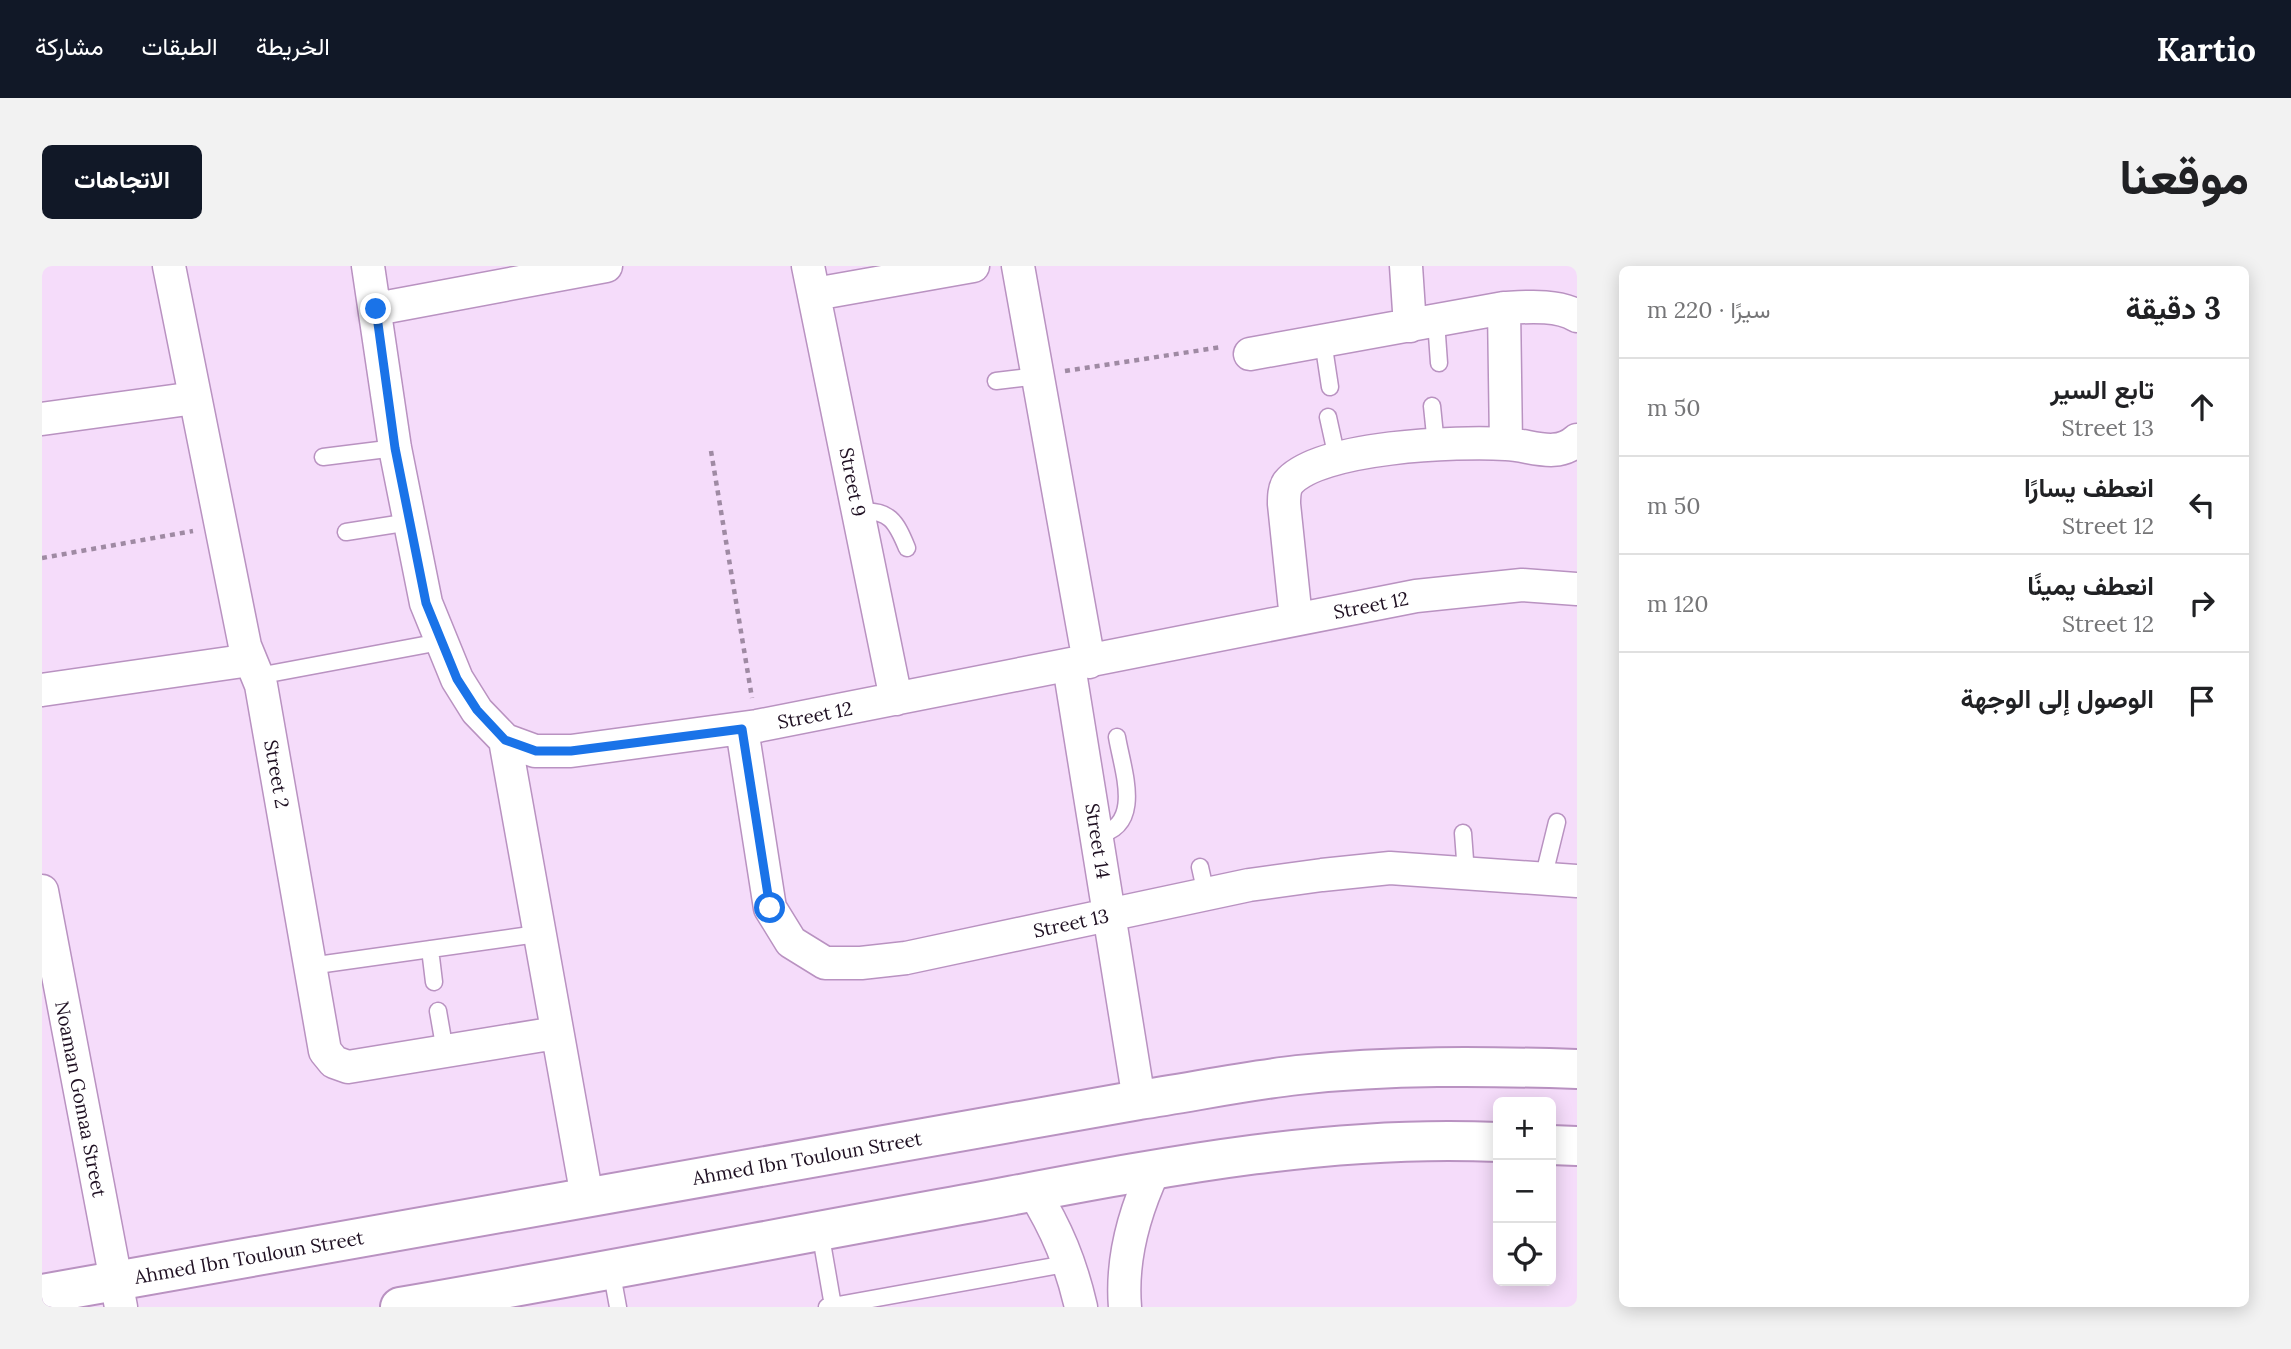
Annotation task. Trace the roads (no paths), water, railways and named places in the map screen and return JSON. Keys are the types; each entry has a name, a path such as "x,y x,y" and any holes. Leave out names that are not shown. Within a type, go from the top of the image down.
{"street":[{"name":"Street 2","path":"169,266 220,526 254,668 325,1051 334,1062 348,1067 556,1033"},
{"name":"Street 12","path":"368,266 395,448 426,603 457,679 477,710 505,740 536,751 571,751 749,727 1079,664 1296,619 1469,589 1522,585 1577,589"},
{"path":"376,309 606,266"},
{"path":"812,280 973,266"},
{"name":"Street 14","path":"1018,266 1038,376 1079,664 1097,835 1139,1100"},
{"path":"1406,266 1423,323"},
{"name":"Street 9","path":"812,280 896,699"},
{"path":"1250,354 1504,308 1534,307 1571,312 1577,316"},
{"path":"1504,308 1506,444"},
{"path":"42,419 195,398"},
{"path":"1296,619 1284,504 1285,486 1297,474 1337,458 1383,449 1506,444 1557,451 1575,445"},
{"path":"42,690 254,668"},
{"name":"Street 13","path":"749,727 770,908 791,942 825,962 861,963 906,958 1110,914 1203,880 1261,883 1390,868 1577,881"},
{"path":"505,740 537,934 587,1197"},
{"name":"Noaman Gomaa Street","path":"42,891 55,1041 118,1294"},
{"name":"Ahmed Ibn Touloun Street","path":"42,1294 118,1294 587,1197 1139,1100 1297,1075 1393,1068 1489,1066 1577,1069"},
{"path":"400,1307 469,1301 611,1269 1154,1170 1301,1148 1450,1140 1493,1142"},
{"path":"1556,1144 1577,1146"},
{"path":"1125,1307 1127,1252 1138,1205 1154,1170"},
{"path":"1033,1191 1053,1222 1070,1263 1081,1307"}],"lane":[{"path":"1423,323 1439,363"},
{"path":"1323,341 1330,387"},
{"path":"996,381 1038,376"},
{"path":"1432,406 1436,445"},
{"path":"1328,417 1337,458"},
{"path":"323,457 395,448"},
{"path":"859,512 876,510 889,517 900,531 907,548"},
{"path":"346,532 410,522"},
{"path":"254,668 440,642"},
{"path":"1097,835 1112,832 1124,821 1128,806 1117,737"},
{"path":"1543,879 1557,822"},
{"path":"1463,833 1466,873"},
{"path":"310,966 537,934"},
{"path":"430,949 434,982"},
{"path":"439,1011 445,1051"},
{"path":"820,1231 830,1306 1070,1263"},
{"path":"611,1269 618,1307"}]}
